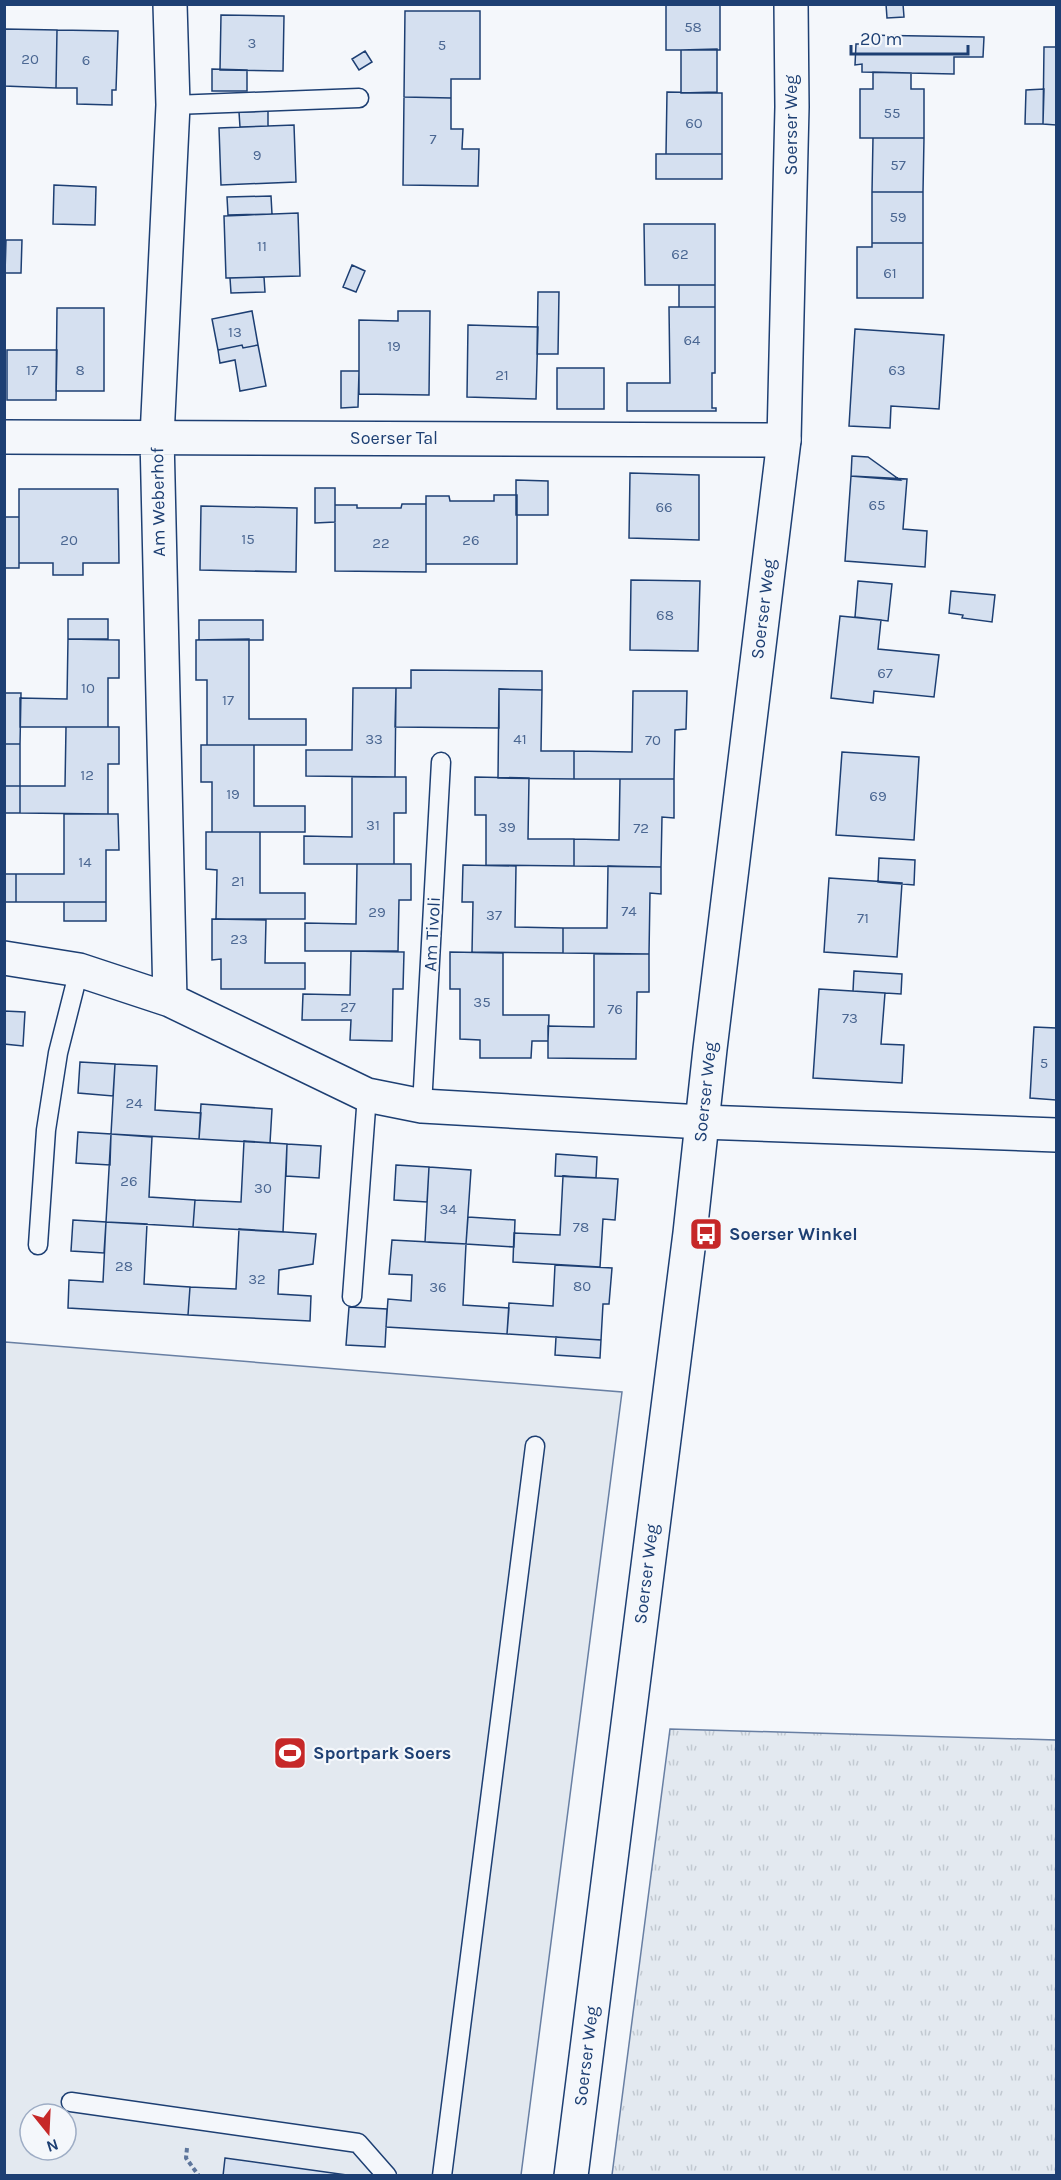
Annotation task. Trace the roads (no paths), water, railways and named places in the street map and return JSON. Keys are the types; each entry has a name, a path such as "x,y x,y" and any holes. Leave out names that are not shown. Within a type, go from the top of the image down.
{"street":[{"name":"Am Weberhof","path":"170,4 172,105 157,437 170,999"},
{"name":"Soerser Weg","path":"571,2175 690,1233 784,440 791,178 791,4"},
{"name":"Soerser Tal","path":"4,436 784,440"},
{"path":"4,958 79,970 170,999 366,1095 422,1106 702,1122 1056,1135"}],"lane":[{"path":"172,105 359,98"},
{"name":"Am Tivoli","path":"422,1106 441,762"},
{"path":"38,1245 47,1119 57,1053 79,970"},
{"path":"352,1297 366,1095"},
{"path":"441,2175 535,1446"},
{"path":"78,2103 358,2143 387,2175"}],"place":[{"name":"Soerser Winkel","path":"706,1234"},
{"name":"Sportpark Soers","path":"290,1753"}]}
